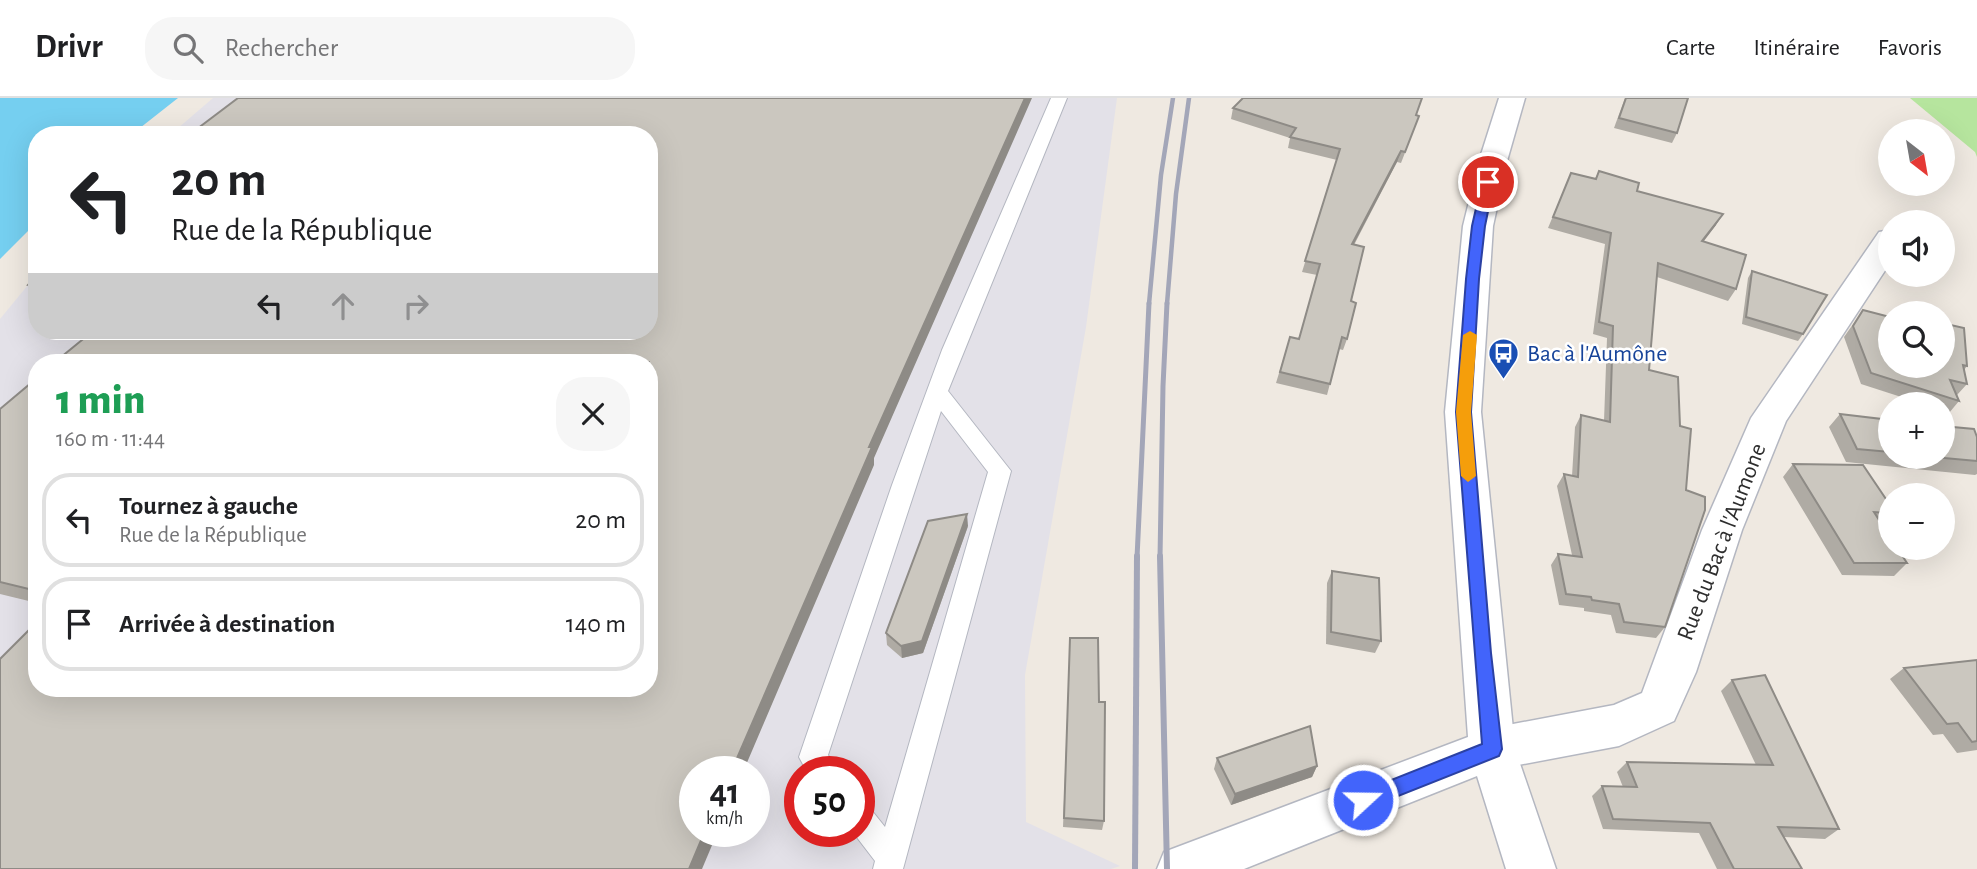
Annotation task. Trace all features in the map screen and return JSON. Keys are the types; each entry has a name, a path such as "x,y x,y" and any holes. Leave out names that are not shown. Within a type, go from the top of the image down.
{"main road":[{"path":"1512,98 1493,161 1478,226 1463,412 1492,749 1531,869"},
{"name":"Rue du Bac à l'Aumone","path":"1182,869 1492,749 1619,725 1658,707 1674,672 1722,530 1769,418 1878,257"}],"lane":[{"path":"813,756 903,485 937,392 1059,98"},
{"path":"890,864 1000,471 937,392"},
{"path":"875,841 890,864"}],"shaded area":[{"path":"213,98 1117,98 1086,327 1025,675 1026,822 1120,866 1111,869 0,869 0,319 28,285 28,340 658,340 658,126 180,126"}],"green space":[{"path":"1910,98 1977,98 1977,157 1975,152 1955,135 1955,119 1935,119"}],"water":[{"path":"0,98 178,98 142,126 28,126 28,231 0,259"}],"building":[{"path":"238,98 1025,98 869,447 872,447 738,756 679,756 679,847 698,847 689,869 0,869 0,659 28,631 28,697 658,697 658,354 65,354 82,340 658,340 658,126 201,126"},
{"path":"1243,98 1422,98 1416,115 1419,116 1405,152 1401,151 1352,244 1364,247 1351,301 1356,303 1347,339 1342,337 1330,384 1280,372 1290,337 1299,339 1320,264 1305,261 1340,149 1290,137 1296,128 1233,108"},
{"path":"1626,98 1688,98 1677,133 1619,118"},
{"path":"1599,171 1639,183 1637,191 1723,214 1702,241 1746,255 1736,289 1658,263 1649,370 1678,377 1680,426 1691,429 1686,490 1705,497 1705,510 1665,627 1624,622 1619,604 1566,594 1558,554 1582,557 1564,474 1578,477 1581,415 1610,422 1613,326 1599,322 1611,233 1553,217 1571,173 1596,179"},
{"path":"1752,271 1827,295 1803,334 1746,317"},
{"path":"1863,310 1878,314 1878,375 1871,373 1853,326"},
{"path":"1955,326 1964,328 1967,366 1963,365 1967,384 1950,380 1959,401 1955,400 1955,392 1931,392 1887,378 1955,378"},
{"path":"28,386 28,589 0,582 0,409"},
{"path":"1840,414 1878,419 1878,451 1857,449"},
{"path":"1955,427 1974,429 1977,437 1977,461 1955,459"},
{"path":"1793,464 1863,465 1878,487 1878,512 1874,512 1878,518 1878,560 1905,560 1907,563 1854,563"},
{"path":"967,514 922,641 901,646 886,633 928,521"},
{"path":"1332,571 1379,578 1381,641 1331,632"},
{"path":"1070,638 1098,638 1099,702 1105,702 1104,821 1064,818"},
{"path":"1977,660 1977,741 1972,742 1958,723 1947,724 1904,668"},
{"path":"1765,675 1839,829 1778,827 1802,869 1734,869 1710,823 1613,819 1602,786 1637,787 1627,762 1773,765 1732,680"},
{"path":"1310,726 1317,766 1235,794 1217,758"}],"railway":[{"path":"1149,304 1161,175 1173,98"},
{"path":"1167,304 1176,194 1189,98"},
{"path":"1137,558 1149,303"},
{"path":"1160,557 1167,303"},
{"path":"1135,869 1137,556"},
{"path":"1160,557 1167,869"}],"slow traffic":[{"path":"1468,476 1463,412 1470,335"}],"place":[{"name":"Bac à l'Aumône","path":"1504,381"}],"route":[{"path":"1363,800 1492,749 1463,412 1469,362 1472,279 1478,226 1488,182"}]}
